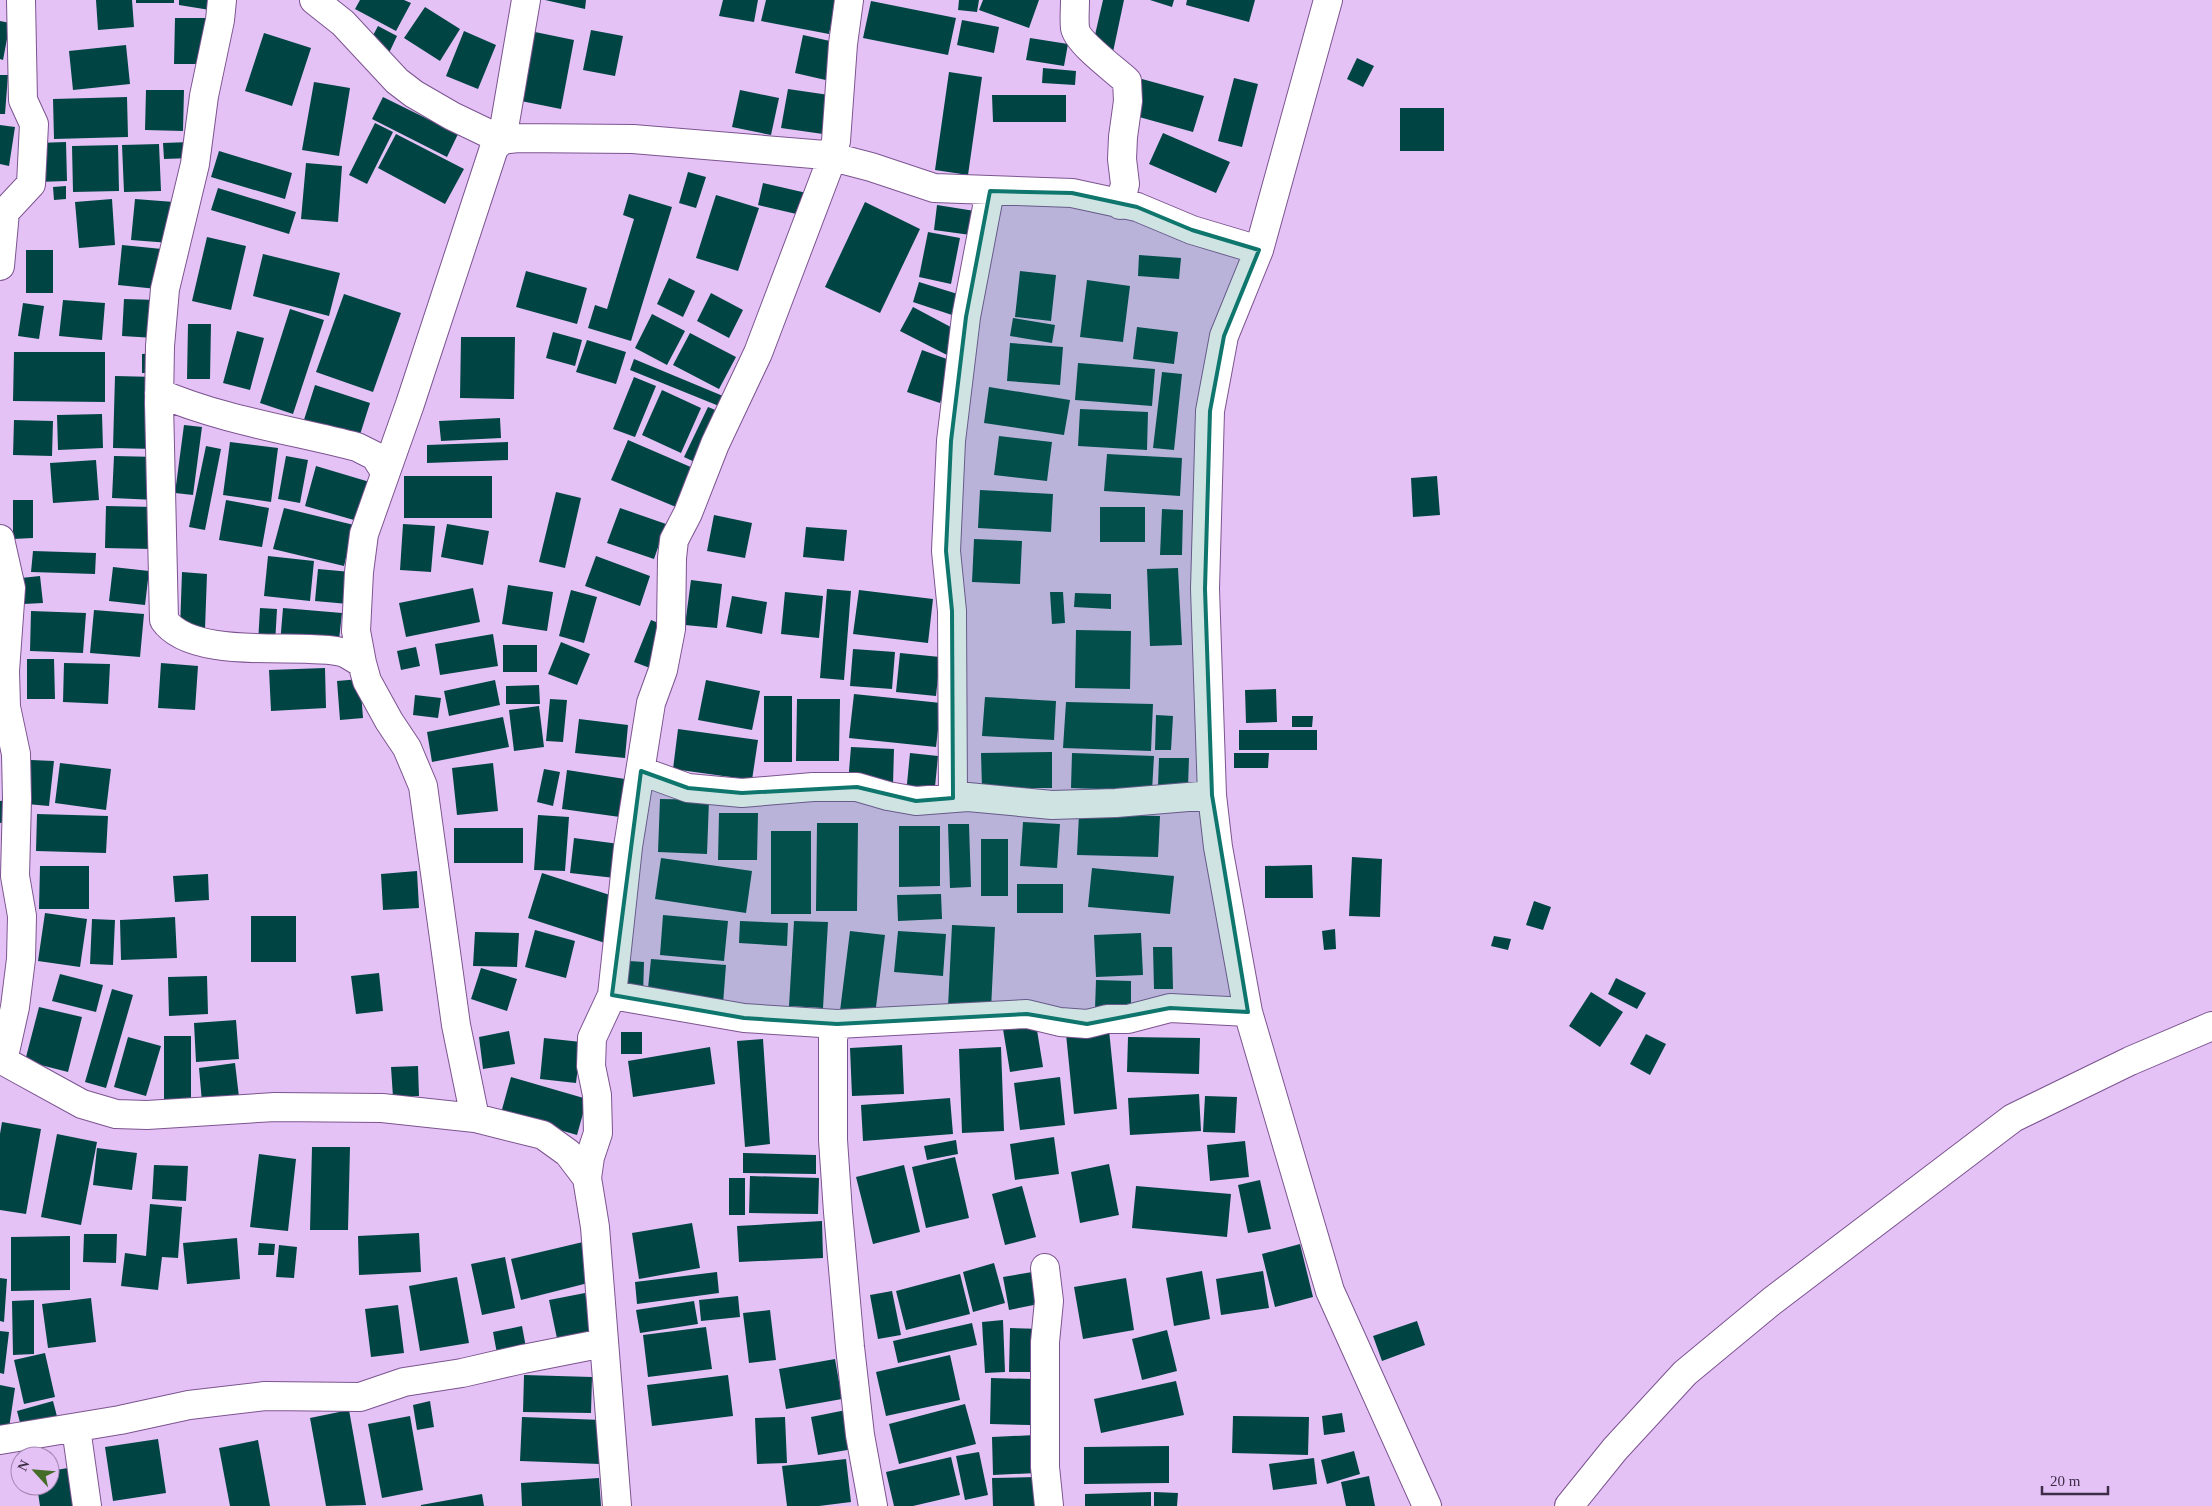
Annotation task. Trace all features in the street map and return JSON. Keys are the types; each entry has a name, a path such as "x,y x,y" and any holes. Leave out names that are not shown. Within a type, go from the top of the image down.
{"street":[{"path":"0,266 5,212 31,184 34,124 23,100 21,0"},
{"path":"222,0 220,20 204,96 195,164 165,289 160,346 159,393 164,620 169,627 188,638 207,643 259,649 330,650 345,653 362,663"},
{"path":"314,0 343,23 397,81 452,116 502,140 518,138 633,139 825,155 871,167 934,188 1072,193 1120,205 1138,207 1192,230 1259,250"},
{"path":"475,1118 456,1026 423,786 407,748 389,721 367,681 356,631 358,572 364,534 410,404 494,148 502,140 526,0"},
{"path":"617,1506 595,1227 587,1178 590,1157 598,1133 597,1094 591,1066 592,1038 612,995 628,847 651,703 662,670 671,629 671,568 674,540 688,513 715,444 758,353 832,158 836,141 848,0"},
{"path":"1075,0 1075,30 1085,46 1108,63 1127,82 1128,101 1122,137 1124,184 1120,205"},
{"path":"1328,0 1259,250 1224,336 1210,411 1205,589 1212,795 1218,847 1248,1012 1330,1291 1427,1506"},
{"path":"953,798 952,611 946,551 951,483 951,441 966,317 990,191"},
{"path":"159,393 211,412 358,447 375,456 385,472"},
{"path":"0,539 11,588 5,671 6,707 16,754 17,799 14,876 22,916 21,960 15,1007 2,1060 82,1104 116,1114 147,1115 285,1107 382,1108 475,1118 543,1135 568,1153 587,1178"},
{"path":"641,771 688,788 742,793 813,787 857,786 900,799 916,801 968,797 1052,805 1116,803 1212,795"},
{"path":"612,995 744,1018 836,1024 1027,1014 1060,1022 1087,1024 1107,1019 1128,1019 1170,1008 1248,1012"},
{"path":"836,1024 833,1038 832,1140 850,1348 860,1435 873,1506"},
{"path":"1569,1506 1615,1449 1685,1373 1772,1301 2013,1118 2130,1061 2212,1026"},
{"path":"1045,1268 1049,1301 1045,1342 1045,1467 1049,1506"},
{"path":"0,1440 76,1428 189,1405 265,1396 360,1397 404,1382 462,1374 523,1359 604,1343"},
{"path":"76,1428 87,1506"}],"highlighted area":[{"path":"990,191 1072,193 1137,207 1192,230 1259,250 1224,336 1210,411 1205,589 1212,795 1248,1012 1170,1008 1087,1024 1027,1014 837,1024 744,1018 612,995 641,771 688,788 742,793 857,787 916,801 953,798 952,611 946,551 951,441 966,317"}],"building":[{"path":"96,0 132,0 134,27 98,30"},
{"path":"136,0 174,0 174,3 136,3"},
{"path":"179,0 212,0 210,10 179,5"},
{"path":"360,0 404,0 411,3 396,31 355,9"},
{"path":"545,0 586,0 585,9"},
{"path":"723,0 758,0 754,22 719,16"},
{"path":"766,0 836,0 829,34 761,21"},
{"path":"959,0 979,0 977,12 958,10"},
{"path":"983,0 1039,0 1029,28 979,10"},
{"path":"1103,0 1124,0 1113,52 1092,48"},
{"path":"1150,0 1174,0 1172,7"},
{"path":"1187,0 1255,0 1249,22 1186,5"},
{"path":"871,1 956,18 948,55 863,38"},
{"path":"425,7 460,29 440,61 404,38"},
{"path":"175,18 209,18 208,64 174,64"},
{"path":"962,20 999,27 994,53 957,45"},
{"path":"0,21 10,23 3,60 0,59"},
{"path":"378,26 397,36 389,53 369,43"},
{"path":"591,30 623,36 615,76 583,70"},
{"path":"464,31 496,45 478,89 446,76"},
{"path":"535,32 574,40 561,109 521,101"},
{"path":"264,33 311,48 292,106 245,91"},
{"path":"803,35 839,43 830,81 795,73"},
{"path":"1030,38 1068,44 1064,66 1026,60"},
{"path":"126,45 130,84 73,90 69,51"},
{"path":"1357,58 1374,66 1363,87 1347,79"},
{"path":"1043,68 1076,71 1075,85 1042,83"},
{"path":"949,72 982,77 968,175 935,170"},
{"path":"0,75 8,75 5,114 0,114"},
{"path":"1234,78 1258,84 1242,147 1218,141"},
{"path":"1142,79 1204,96 1193,132 1132,115"},
{"path":"314,82 350,88 339,156 302,150"},
{"path":"788,89 829,95 823,134 781,128"},
{"path":"146,90 184,90 183,131 145,130"},
{"path":"740,90 779,98 771,135 732,127"},
{"path":"992,95 1066,95 1066,122 993,122"},
{"path":"127,97 128,137 54,139 53,99"},
{"path":"383,97 458,134 447,157 372,119"},
{"path":"1400,108 1444,108 1444,151 1400,151"},
{"path":"375,123 393,132 367,184 349,175"},
{"path":"0,125 15,127 9,166 0,164"},
{"path":"1163,133 1230,162 1216,193 1149,164"},
{"path":"396,134 464,169 445,204 378,168"},
{"path":"66,142 67,181 37,182 37,143"},
{"path":"191,142 191,158 164,159 163,143"},
{"path":"159,144 161,191 124,192 122,145"},
{"path":"118,145 119,191 73,192 72,146"},
{"path":"219,151 292,173 285,199 211,177"},
{"path":"306,163 342,166 338,222 301,219"},
{"path":"688,172 706,177 696,208 679,203"},
{"path":"763,183 811,194 805,216 758,205"},
{"path":"66,186 66,199 54,200 53,187"},
{"path":"218,188 296,212 289,234 211,210"},
{"path":"629,194 672,207 631,341 588,328 595,305 607,309 634,219 623,215"},
{"path":"716,195 759,208 738,271 696,258"},
{"path":"112,199 115,245 79,248 75,202"},
{"path":"135,199 174,202 170,243 131,240"},
{"path":"865,202 920,229 880,313 825,287"},
{"path":"937,205 981,212 978,236 934,230"},
{"path":"928,232 960,238 951,284 919,277"},
{"path":"207,237 246,246 231,310 192,301"},
{"path":"122,245 162,249 157,289 118,285"},
{"path":"26,250 53,250 53,293 26,293"},
{"path":"263,254 340,273 329,316 253,296"},
{"path":"1139,255 1181,258 1179,279 1138,276"},
{"path":"526,271 587,288 577,324 516,307"},
{"path":"1020,271 1056,275 1051,321 1015,317"},
{"path":"669,278 695,291 683,317 657,304"},
{"path":"1087,280 1130,286 1123,342 1080,337"},
{"path":"919,282 964,296 958,317 913,302"},
{"path":"711,293 743,310 729,338 697,321"},
{"path":"344,294 401,313 373,392 316,372"},
{"path":"124,299 157,300 155,338 122,336"},
{"path":"63,300 105,303 102,340 59,336"},
{"path":"23,303 44,306 39,339 18,336"},
{"path":"913,307 962,333 949,356 900,331"},
{"path":"290,309 324,320 293,414 260,403"},
{"path":"652,314 685,331 667,365 635,348"},
{"path":"1013,318 1055,325 1052,343 1010,336"},
{"path":"188,324 211,324 210,379 187,379"},
{"path":"1137,327 1178,332 1174,364 1133,359"},
{"path":"237,331 264,338 250,390 223,383"},
{"path":"553,332 582,340 575,366 546,358"},
{"path":"690,333 736,357 719,389 673,365"},
{"path":"461,337 515,337 514,399 460,398"},
{"path":"587,340 626,352 616,384 576,372"},
{"path":"1010,343 1063,347 1060,385 1007,381"},
{"path":"922,350 955,362 940,403 907,392"},
{"path":"14,352 105,352 105,402 13,401"},
{"path":"157,353 158,373 142,373 142,354"},
{"path":"634,359 723,396 719,406 630,370"},
{"path":"1078,363 1155,369 1152,406 1075,400"},
{"path":"1162,372 1182,374 1174,450 1153,448"},
{"path":"115,376 156,377 154,449 113,448"},
{"path":"634,377 656,386 635,437 613,429"},
{"path":"315,385 370,403 358,441 303,423"},
{"path":"989,387 1070,400 1064,435 984,423"},
{"path":"662,390 701,408 681,453 642,435"},
{"path":"708,407 725,414 701,465 684,457"},
{"path":"1080,409 1148,412 1147,450 1078,446"},
{"path":"102,414 103,448 58,450 57,415"},
{"path":"500,418 501,438 441,441 439,421"},
{"path":"14,420 53,421 52,456 13,455"},
{"path":"184,425 202,427 193,495 175,493"},
{"path":"999,436 1052,442 1047,481 994,475"},
{"path":"628,440 693,468 676,507 611,480"},
{"path":"230,442 278,448 271,502 223,495"},
{"path":"508,442 508,460 427,463 427,445"},
{"path":"206,446 221,449 205,530 189,527"},
{"path":"1107,454 1182,458 1180,496 1104,491"},
{"path":"114,456 158,457 156,500 112,498"},
{"path":"286,456 308,460 300,503 278,499"},
{"path":"96,460 99,500 53,503 50,463"},
{"path":"316,466 373,483 361,522 305,506"},
{"path":"404,476 492,476 492,518 404,518"},
{"path":"1437,476 1440,515 1413,517 1411,478"},
{"path":"980,490 1053,494 1051,532 978,528"},
{"path":"556,492 581,498 565,568 539,562"},
{"path":"13,500 33,500 33,538 13,539"},
{"path":"226,500 269,508 262,547 219,540"},
{"path":"106,506 154,507 153,549 105,548"},
{"path":"1100,507 1145,507 1145,542 1100,542"},
{"path":"284,508 354,525 344,566 273,549"},
{"path":"620,508 666,524 654,559 607,543"},
{"path":"1162,509 1183,510 1182,555 1160,555"},
{"path":"714,515 752,523 745,558 707,551"},
{"path":"403,524 435,526 431,572 400,570"},
{"path":"447,524 489,531 483,565 441,557"},
{"path":"806,527 847,530 844,561 803,557"},
{"path":"974,539 1022,541 1020,584 972,582"},
{"path":"33,551 96,553 95,574 31,572"},
{"path":"268,556 314,561 310,601 264,596"},
{"path":"596,556 650,576 640,606 585,586"},
{"path":"113,567 149,571 145,605 109,601"},
{"path":"1178,568 1182,645 1150,646 1147,569"},
{"path":"318,569 351,572 348,604 315,601"},
{"path":"182,572 207,574 205,629 180,629"},
{"path":"40,576 43,603 23,604 21,578"},
{"path":"691,580 722,584 717,628 685,625"},
{"path":"508,585 553,592 547,631 502,624"},
{"path":"473,588 480,622 406,637 399,603"},
{"path":"827,589 851,591 844,680 820,678"},
{"path":"571,590 597,597 584,643 559,636"},
{"path":"859,590 933,599 928,643 853,634"},
{"path":"785,592 823,596 819,638 781,634"},
{"path":"1050,592 1063,592 1065,623 1052,624"},
{"path":"1075,593 1111,594 1111,609 1074,607"},
{"path":"732,596 767,602 762,634 726,627"},
{"path":"260,608 277,609 275,644 258,643"},
{"path":"283,608 342,613 338,649 280,644"},
{"path":"94,610 144,614 140,657 90,653"},
{"path":"31,611 86,613 83,653 30,651"},
{"path":"651,620 666,626 650,668 634,662"},
{"path":"1076,630 1131,631 1130,689 1075,688"},
{"path":"493,634 498,666 440,675 435,644"},
{"path":"561,642 590,654 577,685 548,674"},
{"path":"503,645 537,645 537,672 503,672"},
{"path":"416,647 420,666 401,670 397,651"},
{"path":"853,649 895,652 892,689 850,686"},
{"path":"900,653 940,657 936,696 896,692"},
{"path":"27,659 54,659 55,699 27,699"},
{"path":"64,663 110,664 108,704 63,702"},
{"path":"161,663 198,666 195,710 158,708"},
{"path":"325,668 326,708 271,711 269,670"},
{"path":"360,679 363,718 340,720 337,681"},
{"path":"495,680 500,705 449,716 444,691"},
{"path":"706,680 760,691 752,730 698,720"},
{"path":"539,685 540,704 506,704 506,686"},
{"path":"1276,689 1277,722 1246,723 1245,690"},
{"path":"854,694 941,703 936,747 849,738"},
{"path":"415,695 441,698 438,718 413,715"},
{"path":"764,696 792,696 792,762 764,762"},
{"path":"985,697 1056,701 1054,740 982,736"},
{"path":"550,699 567,700 563,742 546,741"},
{"path":"797,699 840,699 839,761 796,761"},
{"path":"1066,702 1153,704 1151,751 1063,748"},
{"path":"539,706 544,747 514,751 509,710"},
{"path":"1156,715 1173,716 1171,750 1155,750"},
{"path":"1292,716 1313,716 1312,727 1292,727"},
{"path":"503,717 509,747 432,762 427,732"},
{"path":"579,719 628,725 625,758 575,753"},
{"path":"678,729 758,740 752,780 673,769"},
{"path":"1239,730 1317,730 1317,750 1239,750"},
{"path":"851,747 894,749 893,785 848,783"},
{"path":"1052,752 1052,788 982,788 981,753"},
{"path":"910,753 938,756 934,797 906,794"},
{"path":"1072,753 1154,756 1152,791 1071,788"},
{"path":"1234,753 1269,753 1268,768 1234,768"},
{"path":"1159,758 1189,758 1188,787 1158,786"},
{"path":"31,760 54,761 49,806 27,804"},
{"path":"60,763 111,769 106,810 55,803"},
{"path":"493,763 498,811 457,815 452,768"},
{"path":"544,769 560,772 553,806 537,802"},
{"path":"567,770 625,779 620,817 562,809"},
{"path":"660,799 709,800 707,854 658,852"},
{"path":"7,800 11,821 0,823 0,801"},
{"path":"719,813 758,813 757,860 718,860"},
{"path":"37,814 108,816 106,853 36,851"},
{"path":"1079,814 1160,816 1158,857 1077,855"},
{"path":"538,815 569,817 565,871 534,870"},
{"path":"1023,822 1060,824 1057,868 1020,866"},
{"path":"817,823 858,823 857,911 816,911"},
{"path":"948,824 969,824 971,887 950,888"},
{"path":"899,826 940,826 940,886 899,887"},
{"path":"454,828 523,828 523,863 454,863"},
{"path":"771,831 811,831 811,914 771,914"},
{"path":"574,838 619,844 615,878 570,873"},
{"path":"981,839 1008,839 1008,896 981,896"},
{"path":"1352,857 1382,859 1380,917 1349,916"},
{"path":"661,858 752,871 746,913 655,899"},
{"path":"1312,865 1313,898 1265,898 1265,866"},
{"path":"40,866 89,866 89,909 39,909"},
{"path":"1092,868 1174,876 1170,914 1088,907"},
{"path":"417,871 419,908 383,910 381,874"},
{"path":"542,873 619,898 605,943 528,918"},
{"path":"208,874 209,900 175,902 173,876"},
{"path":"1017,884 1063,884 1063,913 1017,913"},
{"path":"941,894 942,919 898,921 897,895"},
{"path":"1534,901 1551,907 1543,930 1526,925"},
{"path":"45,913 87,919 80,967 38,961"},
{"path":"663,915 728,921 724,961 660,955"},
{"path":"251,916 296,916 296,962 251,962"},
{"path":"175,917 177,958 121,960 120,920"},
{"path":"92,919 115,920 113,965 90,964"},
{"path":"740,921 788,923 787,946 739,943"},
{"path":"794,921 828,922 823,1008 789,1006"},
{"path":"952,925 995,927 991,1009 948,1007"},
{"path":"1335,929 1336,949 1324,950 1322,931"},
{"path":"535,930 575,941 566,978 525,967"},
{"path":"850,931 885,935 875,1015 840,1011"},
{"path":"898,931 946,934 943,976 894,972"},
{"path":"475,932 519,933 517,967 473,966"},
{"path":"1141,933 1143,975 1096,977 1094,935"},
{"path":"1494,936 1511,939 1508,950 1491,946"},
{"path":"1153,947 1172,947 1173,989 1154,989"},
{"path":"651,959 726,965 723,1004 647,998"},
{"path":"629,961 644,962 643,996 627,995"},
{"path":"481,968 517,979 507,1011 471,999"},
{"path":"379,973 383,1011 356,1014 351,976"},
{"path":"60,974 103,985 96,1012 52,1001"},
{"path":"207,976 208,1014 169,1016 168,977"},
{"path":"1616,978 1646,993 1637,1009 1608,994"},
{"path":"1096,980 1131,981 1131,1010 1095,1009"},
{"path":"112,989 133,995 106,1088 85,1082"},
{"path":"1591,992 1623,1012 1600,1047 1569,1026"},
{"path":"39,1007 82,1017 68,1072 25,1061"},
{"path":"236,1020 239,1059 196,1062 194,1023"},
{"path":"1036,1024 1043,1067 1010,1072 1003,1029"},
{"path":"1109,1030 1117,1109 1074,1114 1066,1034"},
{"path":"509,1031 515,1064 483,1069 479,1037"},
{"path":"621,1032 642,1032 642,1054 621,1054"},
{"path":"1646,1034 1666,1044 1650,1075 1630,1064"},
{"path":"164,1036 191,1036 191,1106 164,1106"},
{"path":"128,1037 161,1046 146,1096 114,1087"},
{"path":"1128,1037 1200,1038 1199,1074 1127,1072"},
{"path":"544,1038 581,1042 576,1083 540,1079"},
{"path":"763,1039 770,1144 745,1147 737,1041"},
{"path":"902,1045 904,1094 852,1096 850,1048"},
{"path":"710,1047 715,1084 633,1097 628,1061"},
{"path":"1001,1047 1004,1131 962,1133 959,1049"},
{"path":"235,1063 239,1097 202,1102 199,1068"},
{"path":"418,1066 419,1096 393,1097 391,1067"},
{"path":"511,1077 587,1099 577,1135 501,1113"},
{"path":"1060,1077 1065,1125 1020,1130 1014,1083"},
{"path":"1199,1094 1201,1131 1130,1135 1128,1098"},
{"path":"1205,1096 1237,1097 1235,1133 1203,1132"},
{"path":"950,1098 953,1134 863,1141 861,1105"},
{"path":"2,1122 41,1129 26,1214 0,1210 0,1134"},
{"path":"57,1134 97,1142 81,1225 41,1217"},
{"path":"1054,1137 1059,1174 1015,1180 1010,1144"},
{"path":"956,1140 958,1154 927,1160 924,1146"},
{"path":"1245,1141 1249,1177 1210,1181 1207,1145"},
{"path":"312,1147 350,1147 348,1230 310,1230"},
{"path":"97,1148 137,1153 132,1190 93,1185"},
{"path":"743,1153 816,1155 816,1174 743,1173"},
{"path":"259,1154 296,1159 288,1231 250,1227"},
{"path":"955,1157 969,1218 926,1228 912,1167"},
{"path":"1109,1164 1119,1215 1080,1223 1071,1172"},
{"path":"154,1165 188,1166 186,1201 152,1199"},
{"path":"904,1165 920,1232 873,1244 856,1177"},
{"path":"750,1176 819,1178 818,1214 749,1213"},
{"path":"729,1178 745,1178 745,1215 729,1215"},
{"path":"1260,1180 1271,1229 1248,1233 1238,1185"},
{"path":"1022,1186 1036,1237 1005,1245 992,1194"},
{"path":"1136,1186 1231,1194 1227,1237 1132,1228"},
{"path":"150,1204 182,1207 178,1258 162,1257 158,1290 121,1286 125,1253 146,1256"},
{"path":"822,1221 823,1258 739,1262 737,1226"},
{"path":"692,1223 700,1268 639,1279 632,1233"},
{"path":"419,1233 421,1272 359,1275 358,1236"},
{"path":"84,1234 117,1234 116,1263 83,1262"},
{"path":"70,1236 70,1290 11,1291 11,1237"},
{"path":"237,1238 240,1279 187,1284 183,1243"},
{"path":"583,1242 592,1282 521,1300 511,1259"},
{"path":"259,1243 275,1244 274,1255 258,1255"},
{"path":"1300,1244 1313,1297 1275,1307 1262,1254"},
{"path":"279,1245 297,1247 294,1278 276,1277"},
{"path":"505,1257 515,1308 482,1315 471,1264"},
{"path":"994,1263 1005,1303 973,1312 963,1272"},
{"path":"1038,1271 1044,1303 1009,1310 1003,1277"},
{"path":"1202,1271 1210,1319 1174,1326 1166,1278"},
{"path":"1263,1271 1269,1308 1221,1315 1216,1279"},
{"path":"717,1272 719,1293 637,1304 635,1282"},
{"path":"960,1274 970,1314 906,1330 896,1291"},
{"path":"457,1277 469,1343 420,1351 409,1286"},
{"path":"0,1278 7,1279 4,1322 0,1321"},
{"path":"1126,1278 1134,1330 1083,1339 1074,1287"},
{"path":"892,1291 901,1335 878,1339 870,1295"},
{"path":"585,1293 595,1341 559,1348 549,1300"},
{"path":"738,1296 740,1317 701,1321 699,1300"},
{"path":"91,1298 96,1342 48,1348 42,1304"},
{"path":"34,1300 34,1354 13,1355 12,1301"},
{"path":"694,1301 698,1324 640,1333 636,1310"},
{"path":"398,1305 404,1353 371,1357 365,1309"},
{"path":"770,1310 776,1360 749,1363 743,1313"},
{"path":"1003,1320 1005,1372 985,1373 982,1322"},
{"path":"1417,1321 1425,1345 1382,1361 1373,1336"},
{"path":"972,1323 977,1345 898,1363 893,1341"},
{"path":"522,1326 527,1353 498,1359 493,1332"},
{"path":"706,1327 712,1369 648,1377 643,1335"},
{"path":"1010,1328 1043,1329 1042,1372 1009,1372"},
{"path":"1167,1330 1177,1371 1142,1380 1132,1339"},
{"path":"0,1331 9,1332 4,1374 0,1373"},
{"path":"45,1353 55,1397 24,1404 14,1360"},
{"path":"950,1355 960,1400 886,1416 876,1372"},
{"path":"835,1359 842,1399 786,1409 779,1369"},
{"path":"524,1375 592,1377 591,1413 523,1412"},
{"path":"728,1375 733,1416 652,1426 647,1385"},
{"path":"991,1378 1032,1379 1031,1425 990,1424"},
{"path":"1176,1381 1184,1415 1101,1433 1094,1399"},
{"path":"0,1385 15,1388 9,1428 0,1427"},
{"path":"53,1401 59,1424 23,1434 17,1411"},
{"path":"430,1401 434,1427 417,1430 413,1405"},
{"path":"965,1404 976,1444 899,1464 889,1424"},
{"path":"349,1410 366,1505 326,1506 310,1418"},
{"path":"846,1410 853,1449 818,1455 811,1417"},
{"path":"1342,1413 1345,1432 1324,1435 1322,1416"},
{"path":"410,1416 423,1490 382,1498 368,1424"},
{"path":"1233,1416 1309,1417 1308,1455 1232,1453"},
{"path":"522,1417 602,1420 600,1464 520,1461"},
{"path":"785,1417 787,1463 757,1464 755,1418"},
{"path":"1035,1435 1037,1473 993,1475 992,1437"},
{"path":"158,1439 166,1493 113,1501 105,1447"},
{"path":"258,1440 270,1506 230,1506 219,1448"},
{"path":"1169,1446 1169,1483 1084,1484 1084,1447"},
{"path":"1354,1451 1360,1474 1327,1484 1321,1460"},
{"path":"979,1452 988,1495 965,1500 956,1456"},
{"path":"951,1457 960,1495 913,1506 894,1506 886,1472"},
{"path":"1314,1458 1317,1484 1273,1490 1269,1464"},
{"path":"846,1459 851,1502 819,1506 787,1506 782,1466"},
{"path":"74,1467 80,1506 40,1506 38,1496 60,1496 60,1469"},
{"path":"1369,1476 1375,1506 1346,1506 1341,1482"},
{"path":"1037,1477 1038,1506 993,1506 992,1478"},
{"path":"599,1478 601,1506 522,1506 521,1483"},
{"path":"1151,1492 1151,1506 1085,1506 1085,1494"},
{"path":"1154,1492 1178,1493 1177,1506 1154,1506"},
{"path":"482,1494 484,1506 421,1506 421,1505"}]}
